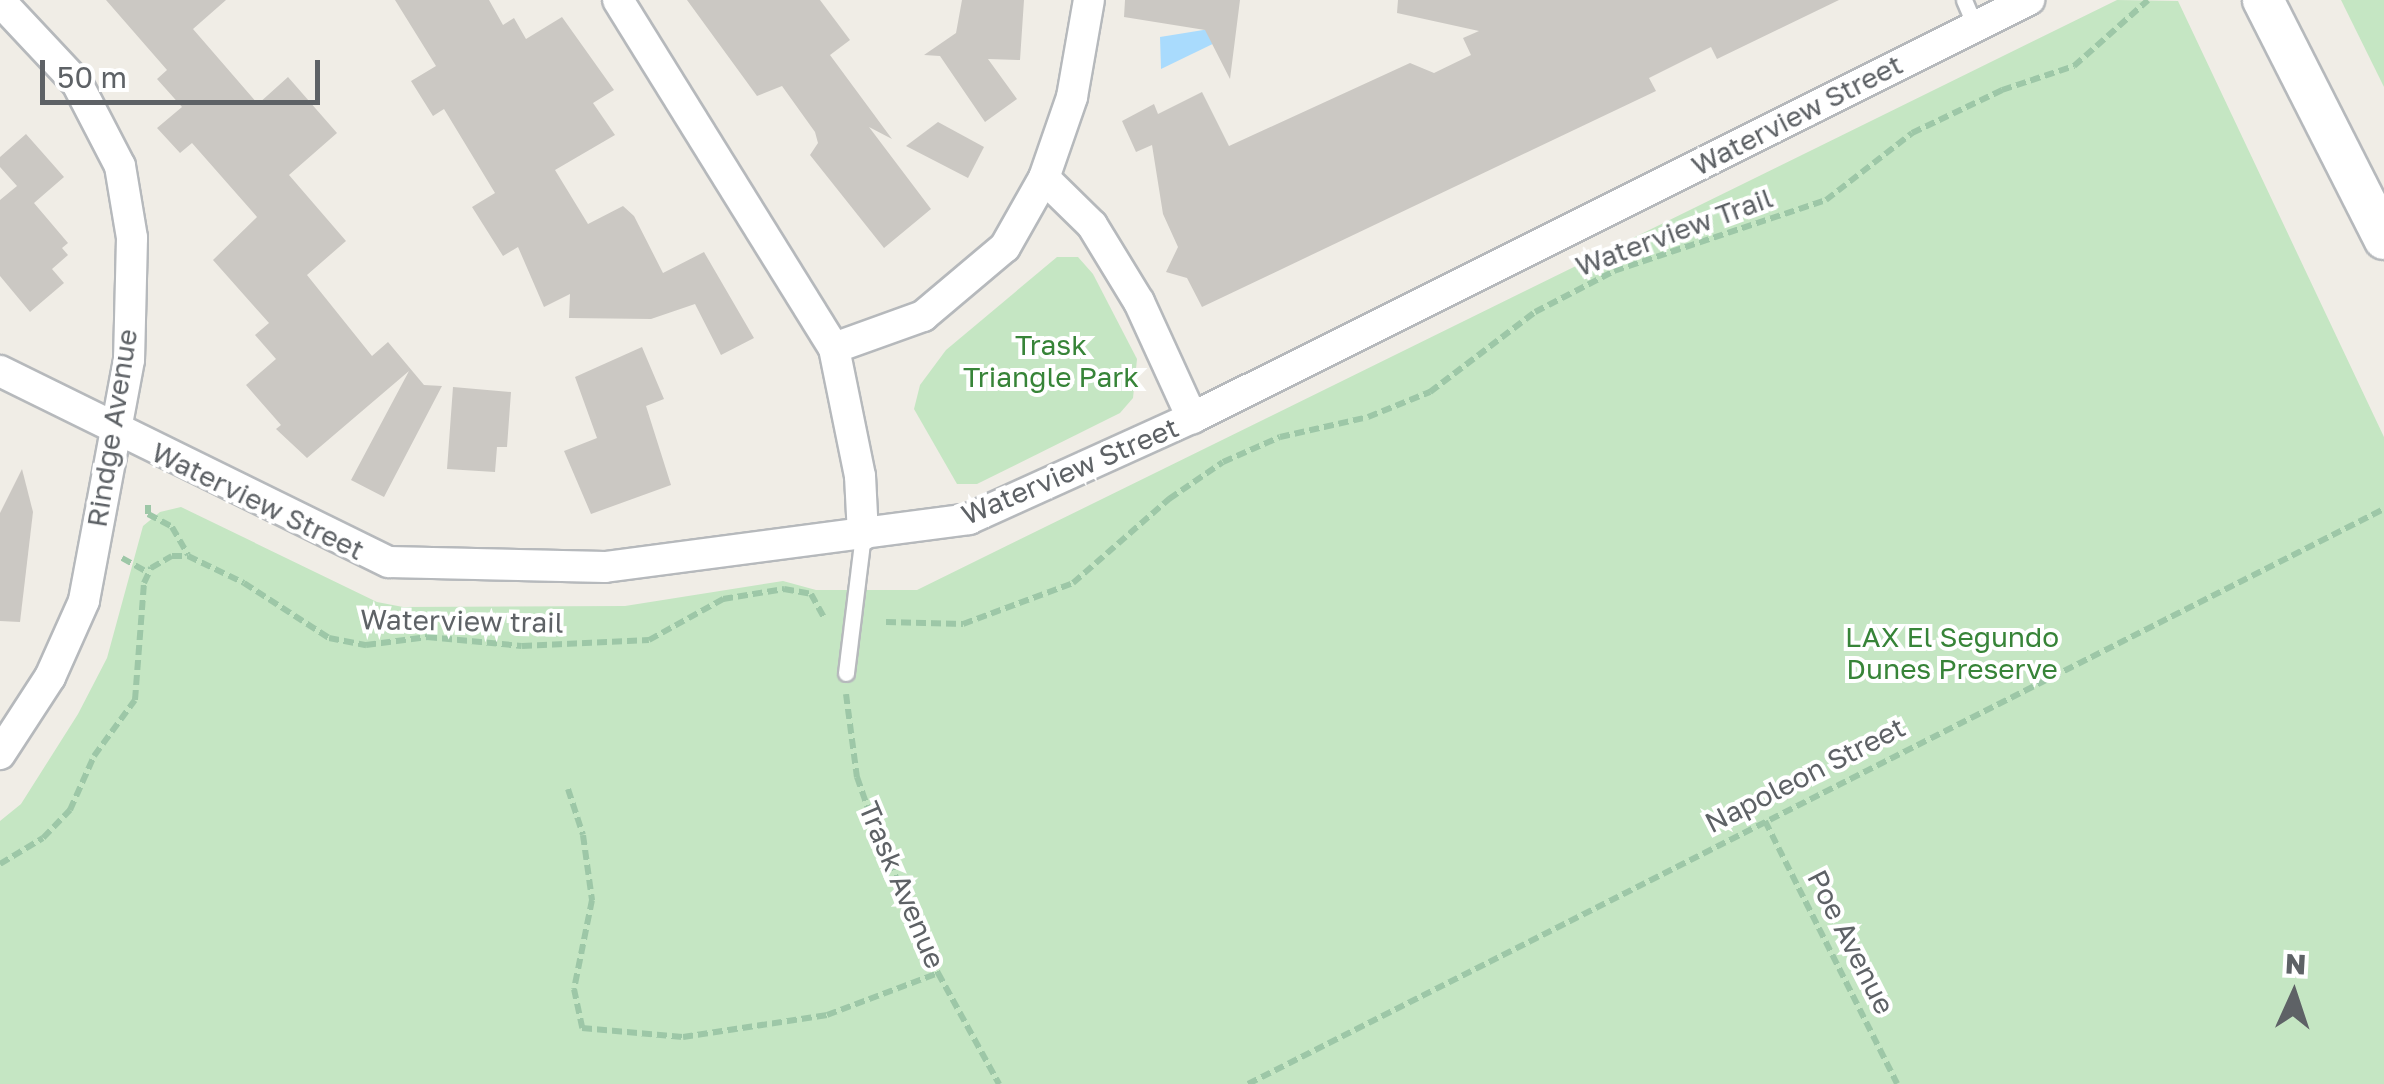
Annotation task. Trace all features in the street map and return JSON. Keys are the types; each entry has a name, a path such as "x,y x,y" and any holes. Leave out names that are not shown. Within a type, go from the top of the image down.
{"main road":[{"path":"2263,0 2384,238"}],"street":[{"path":"618,0 834,348 860,476 863,535"},
{"path":"834,348 924,316 965,287 1006,247 1044,178 1072,98 1089,0"},
{"name":"Waterview Street","path":"0,370 389,562 605,567 970,519 1192,418 1969,13 2029,0"},
{"name":"Rindge Avenue","path":"0,1 77,82 120,166 132,238 129,360 84,601 50,676 0,754"},
{"path":"1044,178 1092,225 1139,302 1192,418"}],"lane":[{"path":"846,673 863,535"}],"path":[{"name":"Waterview Trail","path":"886,622 963,624 1074,583 1223,462 1280,437 1368,417 1430,392 1534,312 1614,271 1826,200 1912,133 2002,90 2074,66 2148,0"},
{"path":"147,572 172,556 188,556 172,527 148,514 148,505"},
{"name":"Napoleon Street","path":"1248,1084 2384,509"},
{"name":"Waterview trail","path":"188,556 329,638 366,645 426,637 522,646 648,640 723,599 784,588"},
{"path":"122,558 147,572"},
{"path":"0,864 44,838 70,810 94,756 135,700 147,572"},
{"path":"783,577 784,588 811,594 824,618"},
{"name":"Trask Avenue","path":"846,673 857,777 938,973 999,1084"},
{"path":"568,789 583,835 592,900 574,989 582,1028 683,1037 827,1015 938,973"},
{"name":"Poe Avenue","path":"1765,820 1897,1084"}],"green space":[{"name":"LAX El Segundo Dunes Preserve","path":"2117,0 2178,1 2384,437 2384,1084 0,1084 0,821 21,804 78,714 107,658 143,526 160,512 181,507 377,602 403,607 625,606 783,581 816,590 917,590"},
{"path":"2341,0 2384,0 2384,87"},
{"name":"Trask Triangle Park","path":"1057,257 1078,257 1093,274 1137,359 1133,398 1120,413 977,484 957,484 914,409 920,385 946,350"}],"water":[{"path":"1228,26 1225,38 1161,69 1160,37"}],"building":[{"path":"106,0 226,0 193,29 258,104 288,77 337,133 289,175 346,241 307,275 372,356 388,342 424,385 442,386 384,497 351,480 409,371 307,458 276,429 281,425 246,385 276,359 255,335 269,323 213,260 257,217 192,143 180,153 157,128 182,107 157,79 167,70"},
{"path":"395,0 489,0 503,25 514,18 526,39 562,17 614,90 593,103 615,135 555,170 588,224 623,206 634,216 663,273 704,252 754,338 721,355 695,304 651,319 569,318 570,294 544,307 518,247 503,256 472,207 495,193 444,109 433,116 411,81 436,66"},
{"path":"687,0 820,0 850,40 830,55 892,139 869,127 931,209 884,248 810,155 818,143 815,132 782,86 757,96"},
{"path":"962,0 1024,0 1020,60 988,59 1017,99 985,122 940,56 924,55 956,33"},
{"path":"1125,0 1240,0 1230,79 1205,30 1124,17"},
{"path":"1398,0 1839,0 1717,59 1711,47 1649,78 1656,91 1202,307 1187,278 1166,272 1178,247 1163,214 1152,145 1136,152 1122,121 1154,104 1158,114 1202,92 1229,146 1410,63 1434,73 1471,55 1463,38 1479,31 1397,13"},
{"path":"938,122 984,147 968,178 906,146"},
{"path":"26,134 64,177 34,203 68,243 62,248 68,255 52,269 64,283 30,312 0,276 0,200 17,186 0,167 0,157"},
{"path":"642,347 664,399 646,406 671,485 591,514 564,451 597,438 575,377"},
{"path":"453,387 511,392 507,447 497,447 495,472 447,469"},
{"path":"22,469 33,512 20,622 0,621 0,513"}]}
